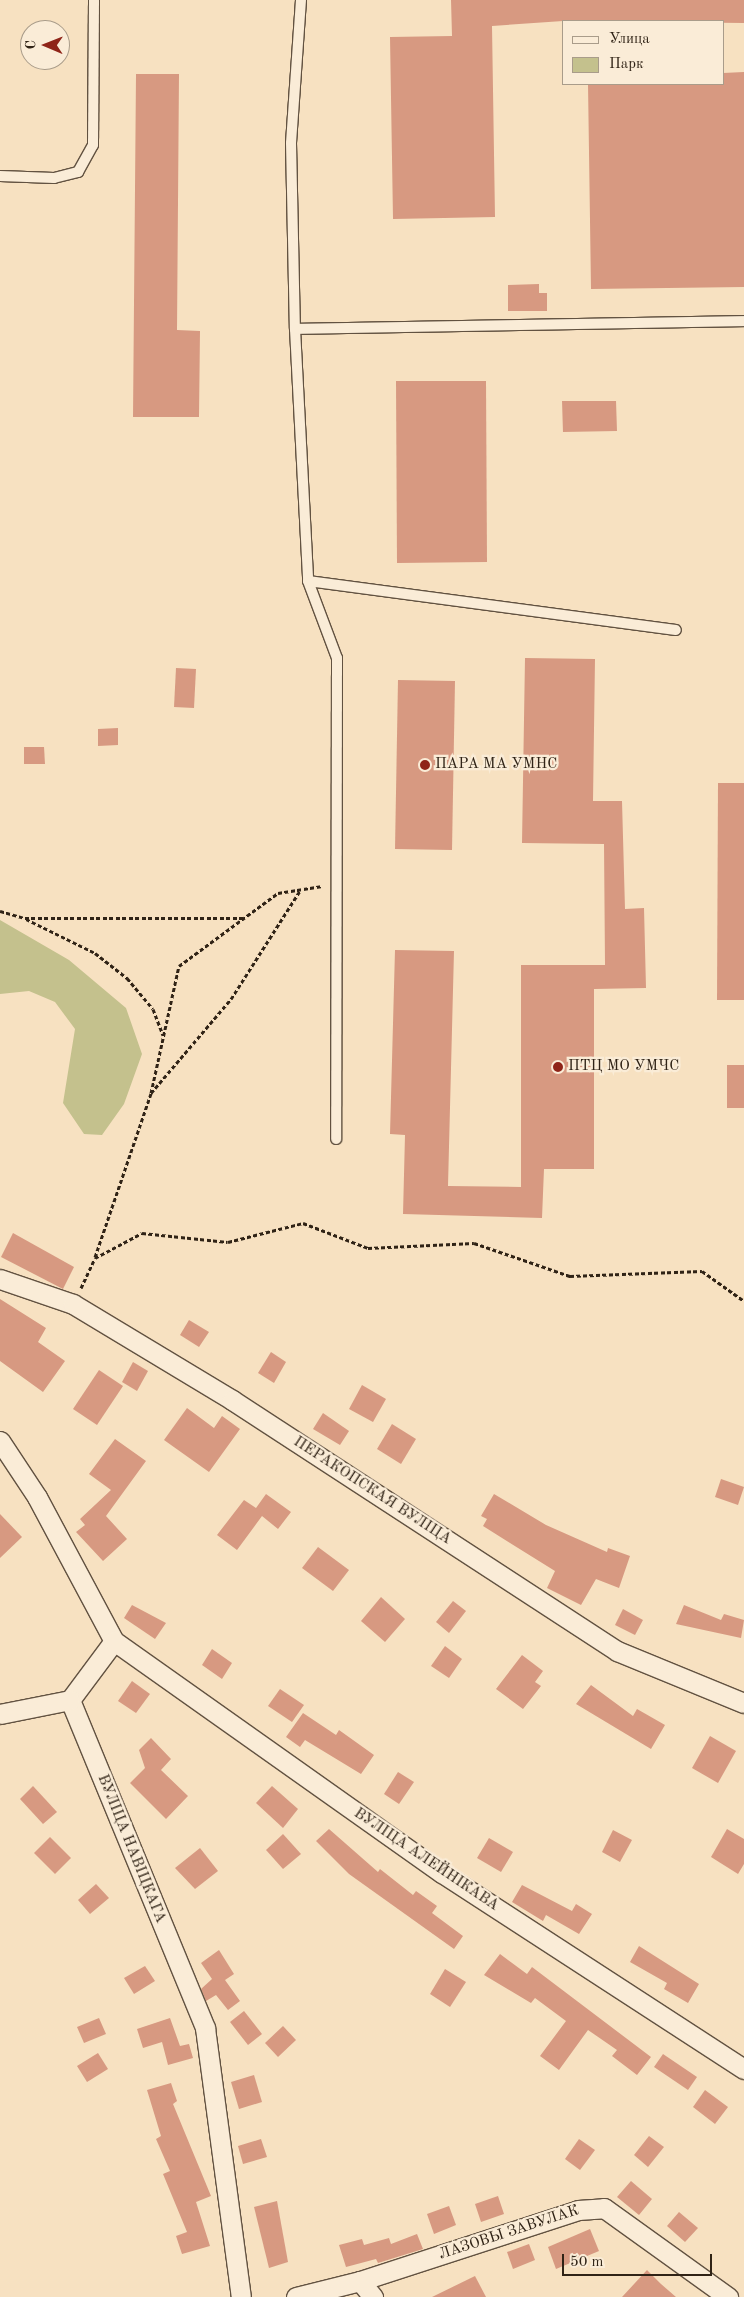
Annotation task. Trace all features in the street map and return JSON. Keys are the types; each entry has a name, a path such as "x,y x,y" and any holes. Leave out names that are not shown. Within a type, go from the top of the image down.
{"street":[{"name":"ПЕРАКОПСКАЯ ВУЛІЦА","path":"0,1279 73,1304 232,1400 617,1651 744,1703"},
{"path":"0,1440 36,1497 114,1641 70,1700 0,1714"},
{"name":"ВУЛІЦА АЛЕЙНІКАВА","path":"114,1641 442,1873 744,2069"},
{"name":"ВУЛІЦА НАВІЦКАГА","path":"70,1700 204,2028 241,2297"},
{"name":"ЛАЗОВЫ ЗАВУЛАК","path":"296,2297 360,2282 578,2210 604,2208 728,2297"},
{"path":"360,2282 373,2297"}],"lane":[{"path":"0,176 54,178 78,172 94,145 94,0"},
{"path":"301,0 291,143 294,329 308,581 337,658 333,878 336,1139"},
{"path":"294,329 548,328 744,321"},
{"path":"308,581 676,630"}],"path":[{"path":"73,1304 95,1258 150,1093 179,966 278,893 323,886 333,878"},
{"path":"150,1093 231,999 301,890"},
{"path":"0,912 25,918 95,953 127,978 153,1009 163,1037"},
{"path":"25,918 244,918"},
{"path":"95,1258 142,1233 228,1242 303,1223 368,1248 474,1243 570,1276 702,1270 744,1301"}],"green space":[{"path":"0,920 69,960 126,1008 142,1054 124,1104 102,1135 84,1134 63,1103 75,1029 55,1002 29,991 0,994"}],"building":[{"path":"451,0 744,0 744,23 724,23 724,20 562,20 492,26 495,217 393,219 390,37 452,36"},
{"path":"744,72 744,287 591,289 588,85 724,85 724,73"},
{"path":"136,74 179,74 177,330 200,331 199,417 133,417"},
{"path":"539,284 539,293 547,293 547,311 508,311 508,285"},
{"path":"396,381 486,381 487,562 397,563"},
{"path":"562,401 616,401 617,431 563,432"},
{"path":"525,658 595,659 593,801 622,801 625,909 644,908 646,988 594,989 594,1169 544,1169 542,1218 403,1214 405,1135 390,1134 395,950 454,951 448,1186 521,1187 521,965 605,965 604,844 522,843"},
{"path":"176,668 196,669 194,708 174,707"},
{"name":"ПАРА МА УМНС","path":"398,680 455,681 452,850 395,849"},
{"path":"118,728 118,745 98,746 98,729"},
{"path":"24,747 44,747 45,764 24,764"},
{"path":"718,783 744,783 744,1000 717,1000"},
{"path":"727,1065 744,1065 744,1108 727,1108"},
{"path":"13,1233 74,1267 63,1289 1,1257"},
{"path":"0,1299 46,1328 38,1342 65,1361 43,1392 0,1361"},
{"path":"189,1320 209,1332 199,1347 180,1335"},
{"path":"271,1352 286,1362 274,1383 258,1373"},
{"path":"133,1362 148,1371 137,1391 122,1382"},
{"path":"99,1370 123,1386 97,1425 73,1409"},
{"path":"362,1385 386,1399 373,1422 349,1409"},
{"path":"187,1408 214,1428 222,1416 240,1429 209,1472 164,1440"},
{"path":"323,1413 349,1431 340,1445 313,1429"},
{"path":"392,1424 416,1439 401,1464 377,1449"},
{"path":"115,1439 146,1461 106,1516 127,1539 103,1561 76,1532 85,1525 80,1519 111,1490 89,1474"},
{"path":"721,1479 744,1487 738,1505 715,1497"},
{"path":"266,1494 291,1512 278,1529 262,1516 237,1550 217,1535 244,1500 256,1508"},
{"path":"494,1494 546,1525 607,1552 608,1548 630,1556 619,1588 596,1579 581,1605 547,1588 555,1571 483,1526 487,1519 481,1516"},
{"path":"0,1514 22,1537 0,1558"},
{"path":"318,1547 349,1570 333,1591 302,1568"},
{"path":"381,1597 405,1619 385,1642 361,1621"},
{"path":"453,1601 466,1611 449,1633 436,1622"},
{"path":"132,1605 166,1623 155,1639 124,1618"},
{"path":"684,1605 721,1620 724,1614 744,1620 741,1638 676,1624"},
{"path":"623,1609 643,1620 635,1635 615,1625"},
{"path":"445,1646 462,1659 449,1678 431,1666"},
{"path":"212,1649 232,1663 222,1679 202,1665"},
{"path":"522,1655 543,1671 535,1682 541,1686 523,1709 496,1689"},
{"path":"132,1681 150,1694 136,1713 118,1701"},
{"path":"591,1685 633,1716 637,1709 665,1725 651,1749 576,1704"},
{"path":"280,1689 304,1705 292,1722 268,1706"},
{"path":"303,1713 336,1735 339,1730 374,1755 361,1774 305,1740 300,1747 286,1737"},
{"path":"710,1736 736,1751 718,1783 692,1768"},
{"path":"151,1738 171,1759 161,1770 188,1796 166,1819 130,1783 145,1768 139,1750"},
{"path":"398,1772 414,1782 399,1804 384,1794"},
{"path":"33,1786 57,1812 43,1824 20,1799"},
{"path":"272,1786 298,1809 283,1828 256,1803"},
{"path":"329,1829 378,1872 380,1869 413,1895 416,1891 437,1906 432,1913 463,1936 454,1949 349,1874 316,1841"},
{"path":"727,1829 744,1839 744,1864 738,1874 711,1857"},
{"path":"613,1830 632,1840 620,1862 602,1852"},
{"path":"283,1834 301,1854 283,1869 266,1850"},
{"path":"50,1837 71,1858 55,1874 34,1853"},
{"path":"489,1838 513,1852 501,1872 477,1858"},
{"path":"200,1848 218,1871 195,1889 175,1868"},
{"path":"96,1884 109,1898 90,1914 78,1900"},
{"path":"522,1885 572,1911 576,1904 592,1914 579,1934 546,1915 543,1921 512,1902"},
{"path":"639,1946 699,1984 688,2003 664,1989 667,1983 630,1962"},
{"path":"219,1950 234,1974 225,1980 240,2001 228,2010 216,1995 206,2001 201,1989 212,1979 201,1963"},
{"path":"500,1954 527,1974 532,1967 651,2057 637,2075 612,2056 617,2050 588,2030 559,2070 540,2056 566,2021 535,1998 531,2003 484,1975"},
{"path":"145,1966 155,1981 134,1994 124,1978"},
{"path":"445,1969 466,1982 450,2007 430,1994"},
{"path":"244,2011 262,2034 248,2045 230,2022"},
{"path":"99,2018 106,2034 84,2043 77,2027"},
{"path":"170,2018 180,2046 189,2044 193,2058 168,2065 162,2042 143,2048 137,2029"},
{"path":"283,2026 296,2040 278,2057 265,2043"},
{"path":"98,2053 108,2069 87,2082 77,2066"},
{"path":"663,2054 697,2077 688,2090 654,2067"},
{"path":"254,2075 262,2102 239,2109 231,2082"},
{"path":"171,2083 177,2101 173,2104 211,2196 196,2202 210,2246 182,2254 176,2236 187,2232 163,2174 170,2171 156,2139 161,2136 147,2090"},
{"path":"705,2090 728,2107 715,2124 693,2107"},
{"path":"649,2136 664,2147 648,2167 634,2155"},
{"path":"261,2139 267,2157 243,2164 238,2146"},
{"path":"579,2139 595,2150 580,2170 565,2159"},
{"path":"631,2181 652,2199 639,2215 617,2197"},
{"path":"498,2196 504,2214 481,2222 475,2204"},
{"path":"277,2201 288,2262 269,2268 254,2207"},
{"path":"449,2206 456,2225 434,2234 427,2214"},
{"path":"679,2212 698,2228 685,2242 667,2226"},
{"path":"590,2229 599,2251 556,2269 548,2247"},
{"path":"417,2234 423,2249 378,2263 376,2259 346,2267 339,2245 362,2239 364,2245 389,2238 391,2244"},
{"path":"529,2244 535,2260 513,2269 507,2252"},
{"path":"647,2270 661,2284 676,2297 622,2297"},
{"path":"475,2276 486,2297 432,2297"}],"place":[{"name":"ПАРА МА УМНС","path":"425,765"},
{"name":"ПТЦ МО УМЧС","path":"558,1067"}]}
